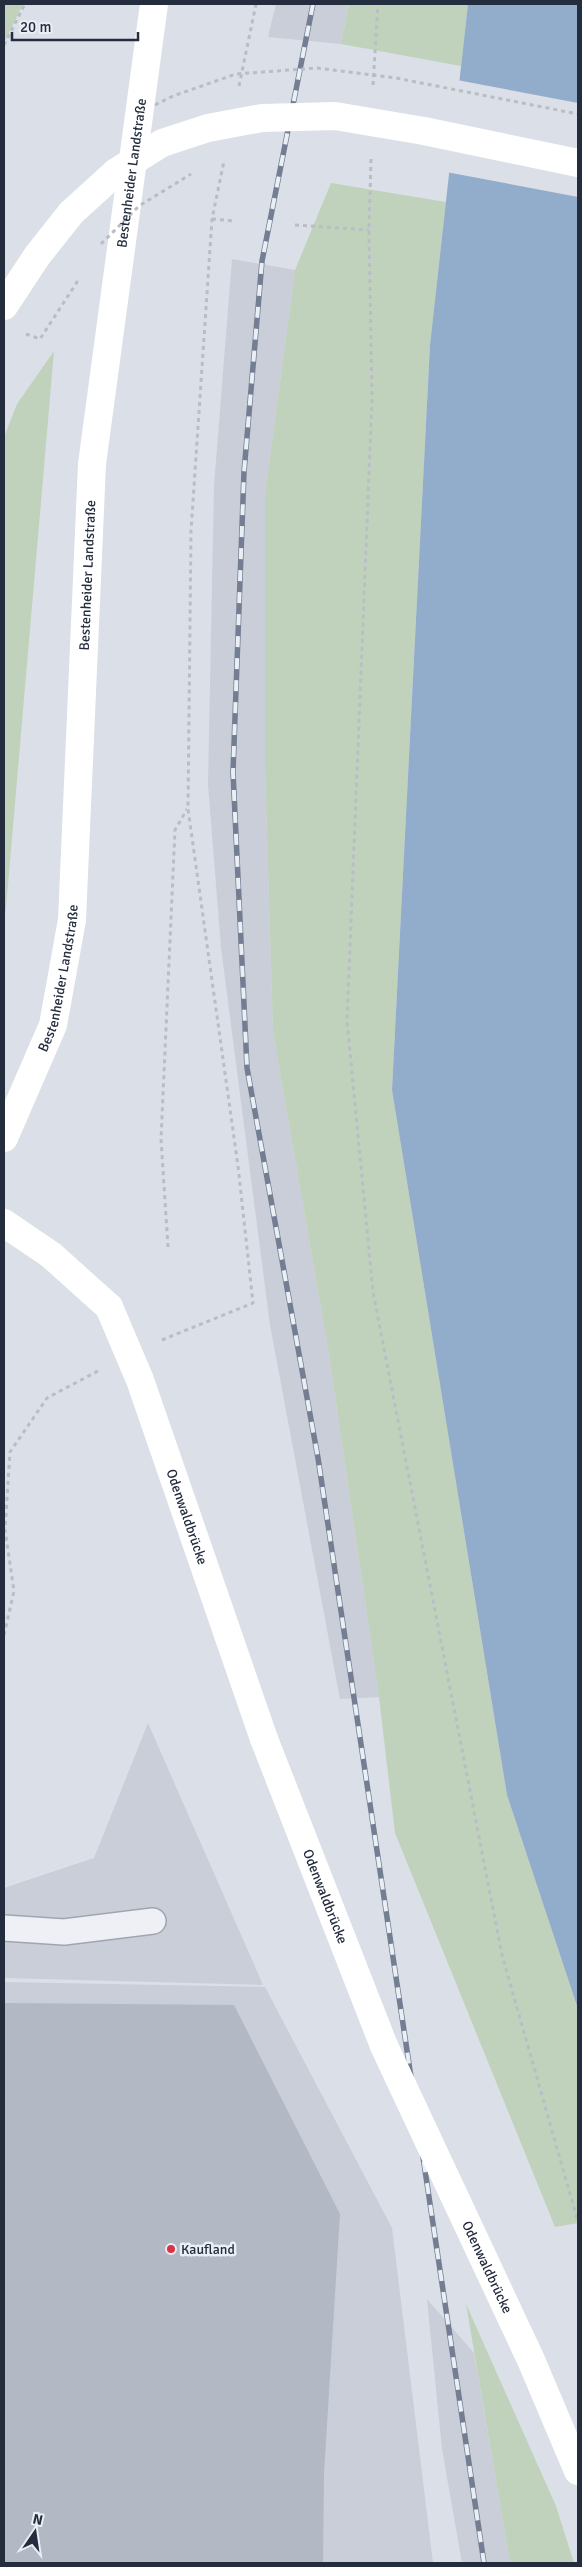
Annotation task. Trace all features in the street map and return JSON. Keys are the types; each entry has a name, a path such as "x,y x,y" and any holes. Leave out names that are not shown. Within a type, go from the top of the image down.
{"main road":[{"name":"Bestenheider Landstraße","path":"4,1138 53,1025 72,920 92,464 154,4"},
{"path":"4,306 37,256 71,214 116,172 162,143 208,128 262,118 335,116 424,131 578,163"},
{"name":"Odenwaldbrücke","path":"4,1224 51,1255 109,1307 140,1380 264,1739 384,2046 532,2360 578,2471"}],"lane":[{"path":"4,1928 64,1932 153,1921"}],"path":[{"path":"4,45 25,4"},
{"path":"238,92 256,4"},
{"path":"158,1342 253,1303 238,1166 188,809 191,531 212,219 226,160 218,164"},
{"path":"97,251 101,244 139,206 182,178 200,171"},
{"path":"212,219 234,221"},
{"path":"295,225 369,230 372,399 347,1021 373,1292 502,1955 578,2222"},
{"path":"22,332 40,339 82,274"},
{"path":"168,1247 161,1139 175,830 188,809"},
{"path":"4,1635 14,1591 5,1530 10,1452 47,1398 106,1367"}],"shaded area":[{"path":"276,4 349,4 341,44 268,37"},
{"path":"232,259 295,270 265,494 265,767 273,1032 329,1354 379,1697 340,1699 270,1325 221,948 208,784 214,486"},
{"path":"148,1723 263,1985 4,1978 4,1888 94,1858"},
{"name":"Kaufland","path":"4,1982 265,1987 392,2228 433,2563 4,2563"},
{"path":"427,2299 474,2353 510,2563 462,2563 442,2449"}],"green space":[{"path":"4,4 23,4 4,43"},
{"path":"349,4 468,4 461,66 341,44"},
{"path":"331,183 446,202 430,345 392,1090 507,1795 578,2009 578,2223 555,2227 395,1833 379,1697 329,1354 273,1032 265,767 265,494 295,270"},
{"path":"54,351 4,926 4,437 17,404"},
{"path":"466,2304 556,2506 574,2563 510,2563"}],"water":[{"path":"468,4 578,4 578,2009 507,1795 392,1090 430,345"}],"pier":[{"path":"457,80 578,103 578,197 446,172"}],"building":[{"name":"Kaufland","path":"4,2003 234,2005 340,2214 324,2473 323,2563 4,2563"}],"railway":[{"path":"313,4 262,261 244,472 233,772 247,1068 318,1458 484,2563"}],"place":[{"name":"Kaufland","path":"171,2249"}]}
